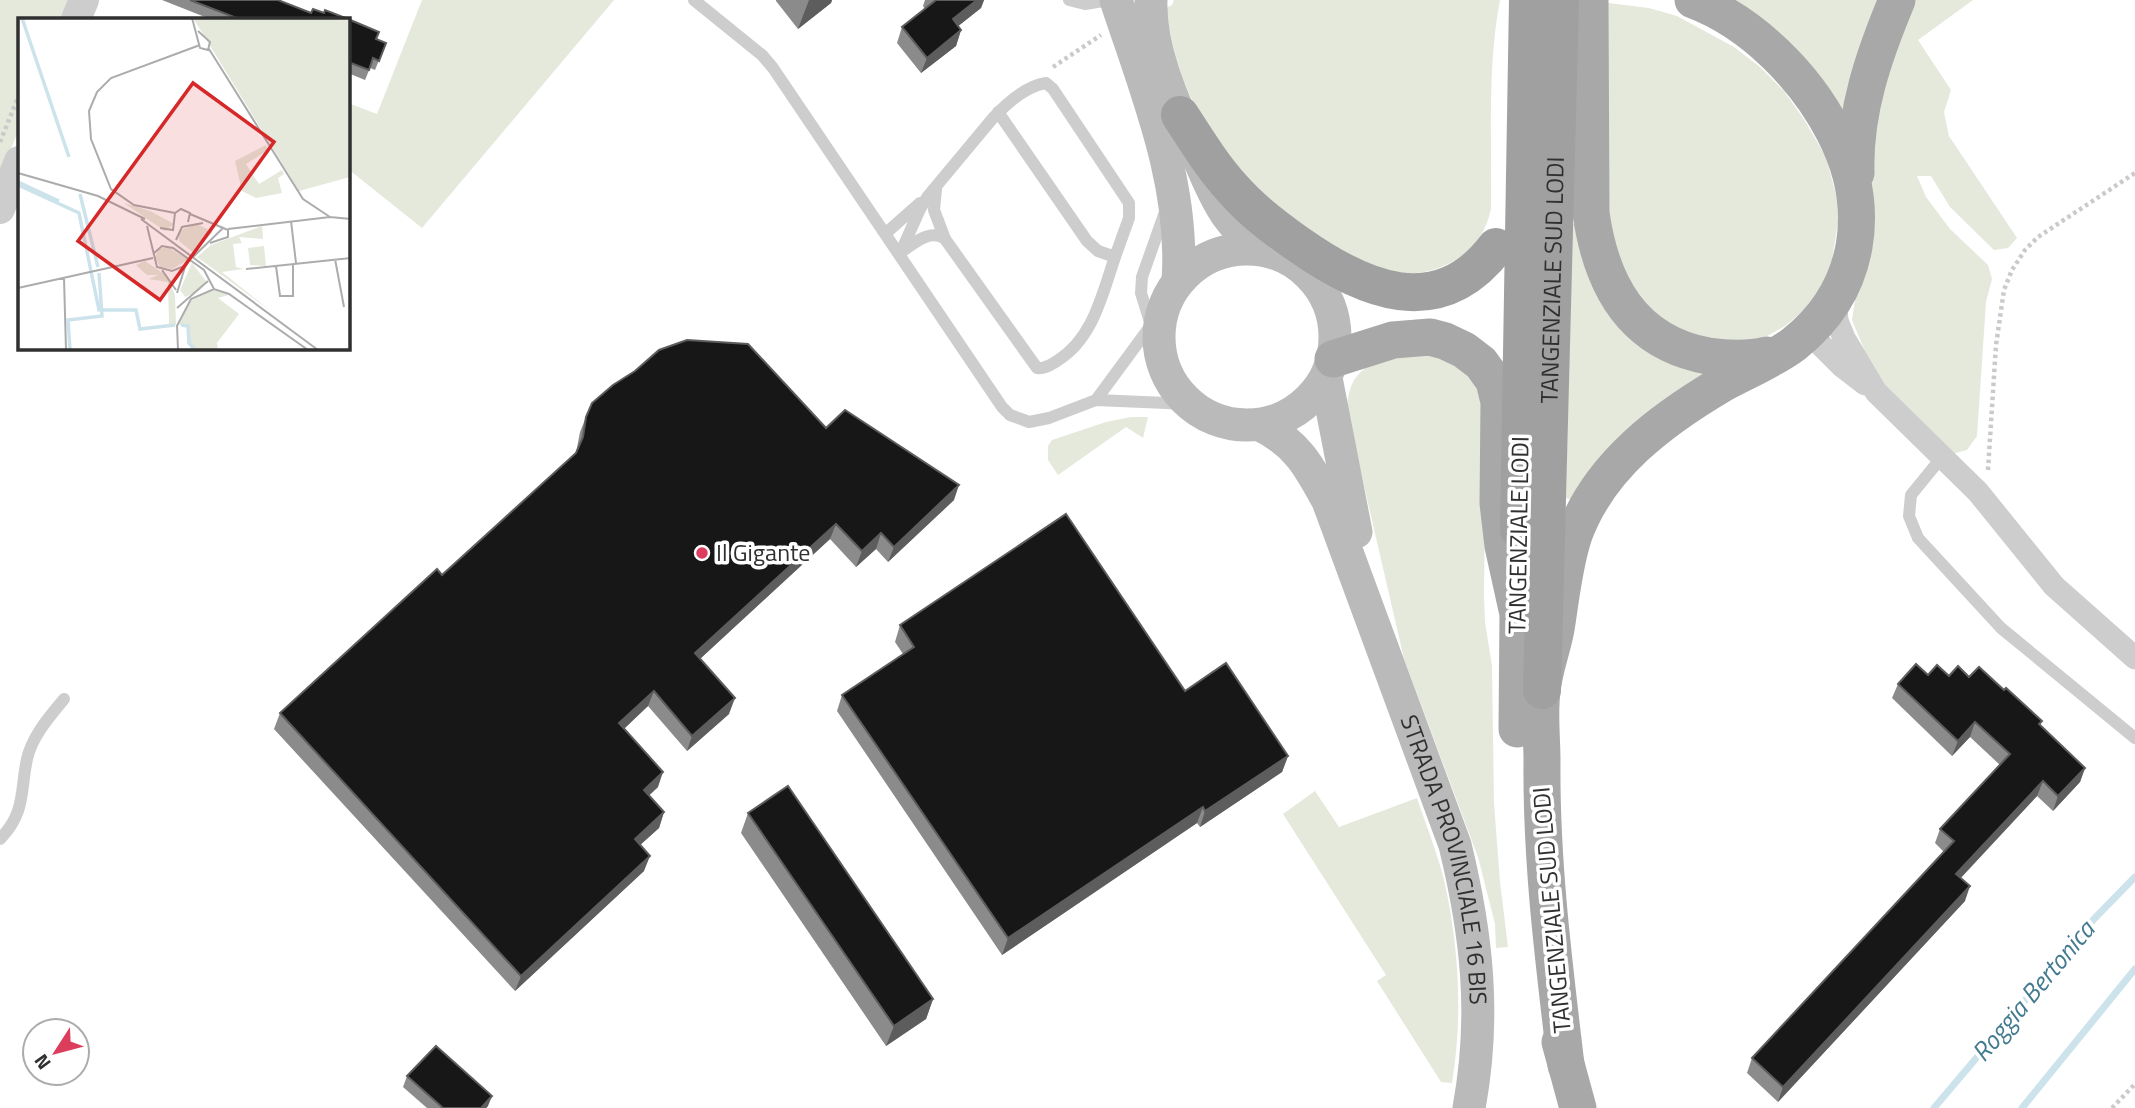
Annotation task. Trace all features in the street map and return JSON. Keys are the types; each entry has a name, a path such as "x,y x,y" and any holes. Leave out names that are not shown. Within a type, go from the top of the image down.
{"highway":[{"name":"TANGENZIALE LODI","path":"1518,614 1528,0"},
{"name":"TANGENZIALE SUD LODI","path":"1542,690 1560,0"},
{"path":"1322,289 1349,301 1404,309 1437,302 1460,292 1478,278 1492,259 1501,236 1505,162 1510,141 1527,100"},
{"path":"1180,115 1211,163 1243,200 1268,223 1350,277 1382,289 1407,294 1427,293 1470,274 1486,261 1496,247"}],"main road":[{"path":"1151,0 1156,48 1180,115 1215,195 1241,233 1261,249"},
{"path":"1590,0 1591,213 1602,268 1612,289 1634,318 1648,331 1683,350 1728,359 1748,359 1799,339"},
{"path":"1693,0 1732,21 1756,38 1797,76 1814,97 1842,146 1856,195"},
{"path":"1542,690 1555,636 1568,556 1584,512 1598,490 1635,446 1656,428 1799,339 1824,314 1835,297 1853,257 1858,218 1856,195 1859,119 1871,71 1897,0"},
{"path":"1108,1 1158,130 1172,181 1181,248 1164,306 1159,335 1162,361 1173,384 1190,404 1217,420 1238,425 1260,425 1287,416 1310,400 1329,369 1336,335 1332,311 1322,289 1306,270 1285,257 1261,249 1238,249 1215,254 1195,265 1164,306"},
{"path":"1329,369 1393,340 1430,337 1464,350 1481,363 1494,381 1499,402 1498,503 1503,546 1518,614"},
{"name":"STRADA PROVINCIALE 16 BIS","path":"1329,369 1372,617"},
{"name":"STRADA PROVINCIALE 16 BIS","path":"1260,425 1277,433 1304,458 1328,501 1455,845 1475,942 1477,1045 1470,1104"},
{"name":"TANGENZIALE LODI","path":"1518,614 1517,750 1523,840 1544,978 1566,1065"},
{"name":"TANGENZIALE SUD LODI","path":"1542,690 1541,811 1544,866 1566,1065"},
{"path":"1566,1065 1578,1108"}],"street":[{"path":"76,18 84,0"},
{"path":"0,209 18,164"},
{"path":"1835,297 1837,321 1844,338 1875,392"},
{"path":"1799,339 1843,367 1875,392 1978,492 2054,586 2135,658"}],"lane":[{"path":"694,0 762,55 773,68 1010,415 1019,420 1038,421 1096,401 1190,404"},
{"path":"1069,0 1085,4 1108,1"},
{"path":"886,233 928,196 999,112 1034,86 1046,83 1053,89 1129,203 1129,218 1088,331 1065,355 1041,369 1031,363 946,239 934,209 937,186"},
{"path":"999,112 1092,247 1115,257"},
{"path":"1096,401 1164,306 1141,293 1142,277 1169,202 1172,181"},
{"path":"900,254 928,196"},
{"path":"900,254 925,237 937,235 946,239"},
{"path":"1942,457 1911,495 1909,516 1918,538 2001,628 2135,738"},
{"path":"0,839 9,829 22,803 27,757 36,737 64,699"}],"path":[{"path":"1046,83 1050,69 1108,29 1108,1"},
{"path":"0,142 18,97"},
{"path":"1978,492 1987,477 1996,345 2004,290 2012,270 2025,250 2038,237 2135,173"},
{"path":"2112,1108 2135,1084"}],"shaded area":[{"path":"0,0 72,0 65,18 18,18 18,131 0,176"},
{"path":"422,0 614,0 422,228 350,171 350,104 377,114"},
{"path":"1174,0 1500,0 1493,52 1491,209 1478,240 1460,257 1430,271 1389,271 1349,255 1259,195 1213,136 1192,99 1180,70 1166,8 1172,5"},
{"path":"1725,0 1883,0 1849,122"},
{"path":"1912,0 1973,0 1918,40 1951,90 1944,112 1949,136 2017,238 2008,248 1994,250 1950,207 1931,176 1917,176 1926,197 1950,229 1988,265 1992,279 1986,302 1977,436 1967,450 1952,454 1884,386 1866,354 1852,320 1857,286 1867,143"},
{"path":"1600,2 1649,8 1677,16 1734,47 1760,67 1784,91 1826,157 1840,210 1831,266 1819,290 1803,311 1785,326 1762,339 1710,344 1642,309 1607,249"},
{"path":"1572,224 1580,224 1585,256 1715,372 1576,501 1566,498"},
{"path":"1419,350 1467,367 1486,400 1485,622 1492,666 1494,803 1508,947 1496,948 1495,924 1478,857 1404,659 1347,412 1353,382 1368,366"},
{"path":"1148,417 1143,438 1126,427 1058,475 1048,460 1048,446 1052,440 1106,422"},
{"path":"1315,791 1339,827 1417,798 1441,870 1453,930 1458,981 1458,1033 1452,1083 1441,1082 1377,981 1386,975 1283,814"}],"building":[{"path":"190,0 278,0 311,13 313,9 324,13 325,10 345,18 236,18"},
{"path":"936,0 977,0 953,19 961,30 927,58 902,27"},
{"path":"350,20 379,32 376,39 386,43 379,61 373,58 369,70 350,63"},
{"path":"687,340 748,344 826,428 845,410 959,485 894,547 881,533 862,551 836,524 695,653 735,698 692,736 654,691 619,723 663,772 644,790 664,812 635,839 650,856 521,976 280,713 437,569 442,575 576,453 592,403 659,350"},
{"path":"1066,514 1185,691 1226,663 1288,756 1205,811 1203,807 1008,938 842,695 914,647 900,625"},
{"path":"1916,664 1928,675 1937,665 1949,676 1958,666 1969,677 1979,667 2042,721 2039,724 2085,768 2058,796 2043,781 1956,874 1970,886 1783,1087 1752,1058 1954,841 1940,829 2010,754 1975,722 1958,741 1898,684"},
{"path":"788,786 933,999 894,1026 748,813"},
{"path":"436,1046 492,1096 481,1108 443,1108 407,1076"}],"waterway":[{"name":"Roggia Bertonica","path":"1934,1108 2094,919 2135,877"},
{"path":"2022,1108 2135,969"}],"place":[{"name":"Il Gigante","path":"702,553"}]}
